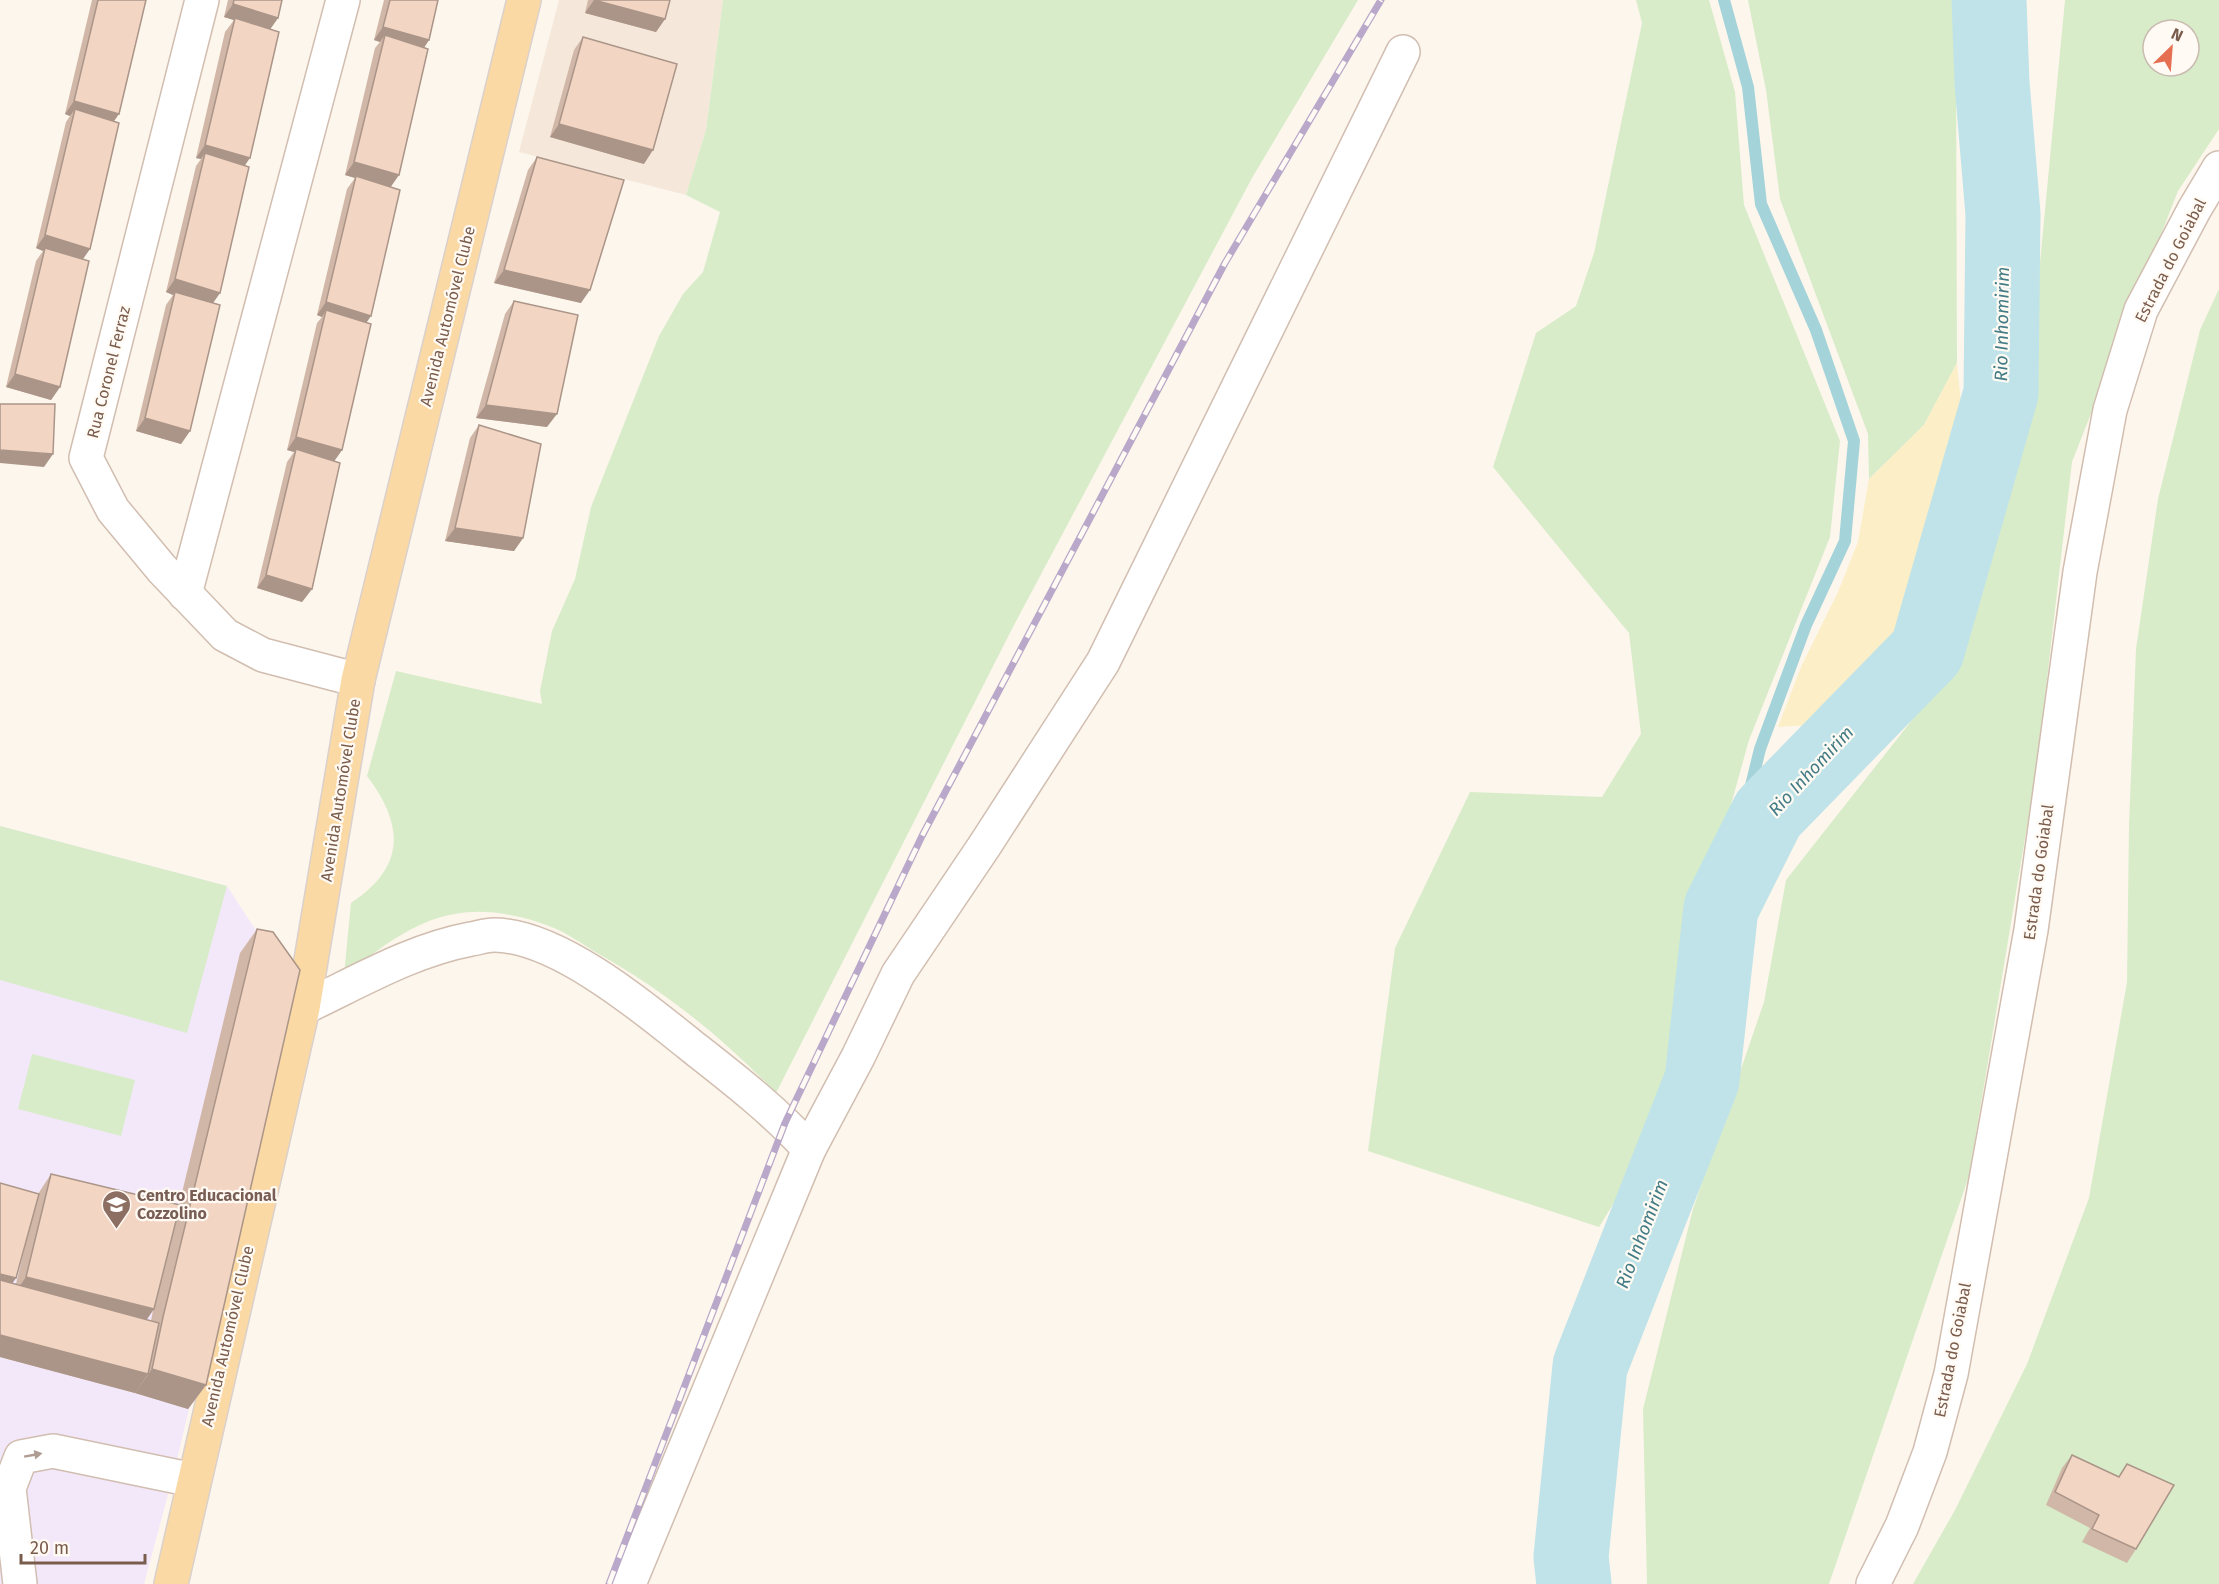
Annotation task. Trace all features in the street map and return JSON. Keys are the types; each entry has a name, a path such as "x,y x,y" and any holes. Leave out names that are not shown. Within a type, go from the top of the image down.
{"main road":[{"name":"Avenida Automóvel Clube","path":"171,1584 303,1008 358,680 524,0"}],"street":[{"name":"Rua Coronel Ferraz","path":"202,0 86,458 113,510 185,594 225,635 263,655 358,680"},
{"path":"185,594 343,0"},
{"path":"629,1584 809,1149 858,1057 898,974 985,845 1103,662 1403,52"},
{"name":"Estrada do Goiabal","path":"1873,1584 1902,1526 1930,1452 1951,1374 2031,930 2080,572 2110,410 2141,310 2219,168"},
{"path":"303,1008 444,944 493,935 522,939 592,972 648,1011 764,1104 809,1149"},
{"path":"20,1584 9,1488 21,1457 53,1451 193,1480"}],"shaded area":[{"path":"559,0 723,0 706,130 686,195 519,152"},
{"name":"Centro Educacional Cozzolino","path":"0,826 227,886 291,984 173,1476 144,1584 0,1584"}],"green space":[{"path":"723,0 1358,0 1252,178 1013,627 776,1093 735,1053 669,999 568,935 526,919 478,912 466,912 439,918 396,938 344,975 351,903 382,875 390,860 394,845 393,829 388,812 367,776 396,671 542,704 540,691 552,631 575,579 591,507 659,336 683,294 703,272 720,212 686,195 706,130"},
{"path":"1636,0 1709,0 1735,92 1744,205 1840,441 1830,537 1749,740 1708,887 1668,1116 1599,1227 1368,1151 1395,948 1470,792 1602,797 1641,734 1629,633 1493,467 1536,333 1576,306 1594,253 1642,23"},
{"path":"1748,0 1958,0 1956,60 1957,363 1924,425 1869,479 1868,434 1780,199 1766,90"},
{"path":"2065,0 2219,0 2219,129 2178,191 2072,462 2037,766 1969,1176 1829,1584 1647,1584 1643,1409 1693,1209 1764,1002 1786,880 1957,663 2028,389"},
{"path":"2219,289 2219,1584 1913,1584 1955,1510 2027,1364 2089,1198 2127,982 2129,825 2136,649 2158,499 2200,330"},
{"path":"0,826 227,886 187,1033 0,980"},
{"path":"32,1054 135,1080 121,1136 18,1109"}],"sand":[{"path":"1957,363 1965,444 1921,630 1868,681 1810,725 1778,727 1801,667 1838,592 1858,542 1869,479 1924,425"}],"building":[{"path":"98,0 146,0 119,114 74,101"},
{"path":"234,0 282,0 278,18 233,4"},
{"path":"390,0 438,0 429,40 383,27"},
{"path":"594,0 670,0 665,19"},
{"path":"235,18 279,32 250,158 205,145"},
{"path":"385,35 428,49 399,175 354,162"},
{"path":"583,37 677,64 653,150 559,124"},
{"path":"75,109 119,123 90,249 45,235"},
{"path":"205,153 249,167 220,293 175,279"},
{"path":"537,157 624,180 590,290 504,270"},
{"path":"356,176 400,190 371,316 326,302"},
{"path":"45,248 89,261 60,387 15,374"},
{"path":"175,292 220,305 190,431 145,418"},
{"path":"514,301 578,315 557,414 486,405"},
{"path":"326,310 371,324 342,450 296,437"},
{"path":"0,404 55,404 53,454 0,450"},
{"path":"479,425 541,444 523,538 455,528"},
{"path":"296,449 340,463 312,589 266,575"},
{"path":"257,929 273,932 300,970 206,1385 152,1369"},
{"path":"51,1174 180,1205 154,1309 26,1277"},
{"path":"0,1183 39,1194 16,1278 0,1274"},
{"path":"0,1280 159,1323 148,1374 0,1335"},
{"path":"2072,1455 2119,1477 2127,1464 2174,1485 2136,1549 2092,1529 2099,1515 2055,1492"}],"waterway":[{"path":"1721,908 1760,749 1806,625 1845,541 1854,441 1816,330 1761,204 1748,87 1724,0"},
{"name":"Rio Inhomirim","path":"1574,1584 1571,1557 1590,1366 1702,1080 1721,908 1768,814 1927,651 2001,393 2003,214 1992,83 1989,0"}],"railway":[{"path":"609,1584 785,1123 922,836 1225,263 1381,0"}],"place":[{"name":"Centro Educacional Cozzolino","path":"116,1230"}]}
